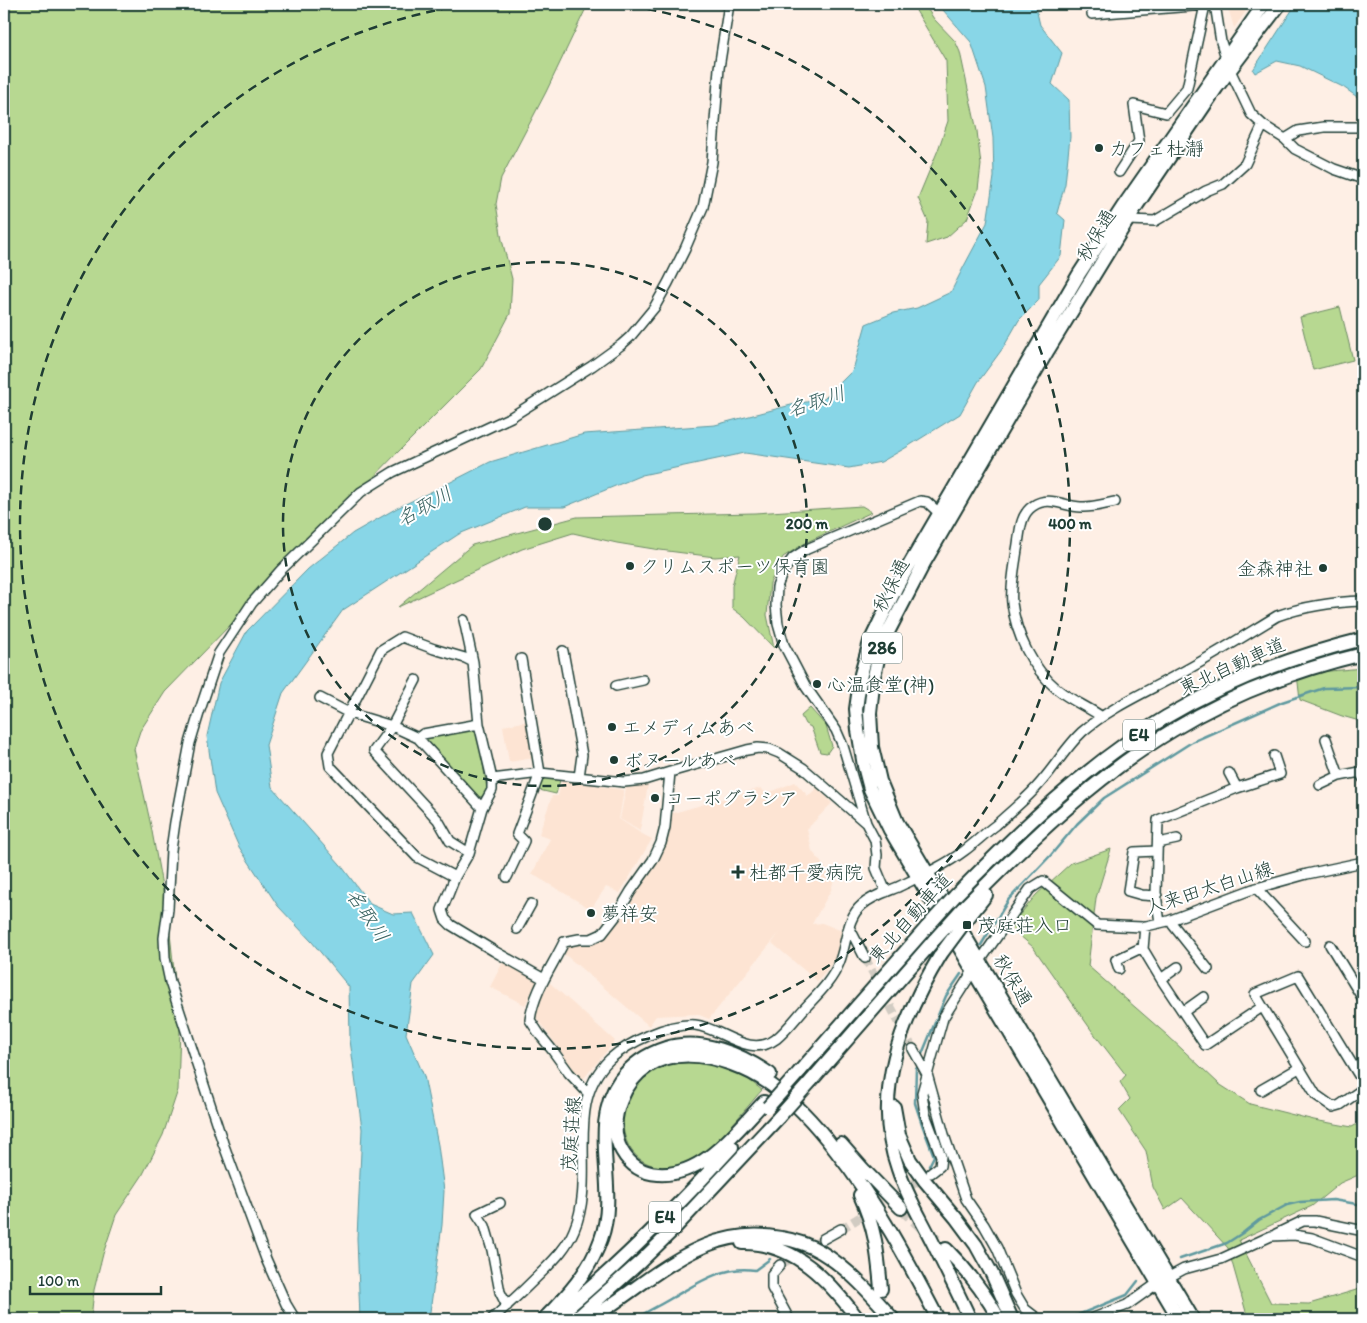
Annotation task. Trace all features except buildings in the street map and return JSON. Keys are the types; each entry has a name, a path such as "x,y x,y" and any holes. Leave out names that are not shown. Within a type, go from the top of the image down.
{"highway":[{"name":"秋保通","path":"922,875 880,781 872,747 870,713 874,676 886,636 924,563 1048,350 1128,220 1217,87 1228,64 1264,4"},
{"name":"秋保通","path":"1193,1319 1164,1280 922,875 890,830 870,789 864,766 856,709 861,674 870,642 897,586 1079,274 1122,208 1228,64 1280,4"},
{"name":"東北自動車道","path":"766,1104 861,992 888,971 955,896 1026,825 1063,793 1129,742 1199,699 1241,679 1285,662 1323,649 1363,639"},
{"name":"東北自動車道","path":"576,1319 672,1231 779,1118 935,939 989,891 1072,804 1105,776 1173,730 1248,691 1291,674 1363,654"},
{"path":"965,914 927,977 906,1020 898,1042 888,1090 888,1114 890,1138 897,1168 910,1199 970,1319"},
{"path":"544,1319 560,1303 588,1267 602,1239 608,1195 605,1135 607,1108 611,1096 631,1067 644,1057 660,1050 682,1045 708,1047 736,1055 763,1069 792,1090 807,1104 863,1169 901,1208"},
{"path":"766,1104 710,1157 676,1174 654,1174 642,1171 626,1158 617,1140 616,1117 618,1105 628,1086 644,1069 660,1060 677,1055 714,1058 742,1068 770,1084 787,1097 815,1124 844,1161 873,1202 901,1249 938,1319"},
{"path":"894,1060 894,1104 904,1148 917,1170 976,1245 992,1274 1011,1319"},
{"name":"E4","path":"554,1319 597,1283 693,1190 766,1104"},
{"path":"815,1124 852,1179 870,1217 877,1246 880,1289"},
{"path":"836,1138 894,1221 947,1319"},
{"path":"591,1319 672,1262 702,1246 744,1235 774,1236 789,1239 820,1251 837,1263 893,1319"},
{"path":"636,1288 672,1266 703,1251 731,1244 757,1244 781,1250 804,1262 827,1282 858,1319"},
{"path":"946,1249 962,1264 999,1319"},
{"name":"秋保通","path":"1164,1280 1178,1317"}],"street":[{"path":"295,1319 286,1304 266,1259 223,1143 167,968 164,938 168,909 171,850 190,743 200,710 219,653 252,603 281,570 361,492 393,472 511,417 592,366 621,345 654,308 685,249 703,207 712,162 719,68 729,4"},
{"path":"1092,4 1092,14 1207,4 1187,88 1166,113 1134,105 1139,141 1119,172"},
{"path":"1215,4 1221,42 1228,64 1251,114 1263,125 1285,139 1295,149 1334,169 1363,179"},
{"path":"1128,220 1155,221 1206,191 1223,184 1245,164 1263,125"},
{"path":"1285,139 1298,131 1324,126 1363,127"},
{"path":"886,892 876,868 878,855 875,840 866,823 843,746 836,730 806,687 784,645 778,624 777,587 783,571 794,558 807,549 920,501 927,502 939,513"},
{"path":"1102,717 1056,688 1035,664 1027,652 1018,631 1011,602 1020,532 1026,510 1040,502 1048,501 1083,508 1114,502"},
{"name":"茂庭荘線","path":"492,1319 561,1253 576,1228 584,1185 584,1127 588,1093 600,1070 620,1051 669,1028 696,1025 748,1045 769,1044 787,1029 829,981 840,961 853,915 860,906 868,900 922,875 964,851 1006,816 1042,782 1083,731 1102,717 1197,664 1277,616 1312,606 1363,601"},
{"path":"464,620 473,662 479,724 492,779 492,790 482,808 469,853 455,877 442,910 444,919 494,951 544,979"},
{"path":"455,877 417,857 330,766 328,753 381,650 402,637 473,662"},
{"path":"563,651 582,755 578,777"},
{"path":"507,877 524,841 517,834 540,774 521,659"},
{"path":"416,680 392,726 374,751 438,820 450,841 469,853"},
{"path":"616,686 643,680"},
{"path":"320,698 349,713 392,726 418,738 482,808"},
{"path":"418,738 422,734 479,724"},
{"path":"1326,740 1339,776"},
{"path":"492,779 540,774 624,782 644,780 747,750 769,749 779,752 803,768 866,823"},
{"path":"1160,923 1157,896 1158,820 1237,788 1280,774 1274,756"},
{"path":"588,1093 569,1073 540,1035 530,1020 531,1011 544,979 564,942 591,939 602,934 653,860 661,843 665,827 670,772"},
{"path":"1320,785 1339,776 1360,772 1363,778"},
{"path":"1229,773 1237,788"},
{"path":"1157,896 1142,895 1128,891 1134,852 1157,847 1177,839"},
{"name":"人来田太白山線","path":"977,966 1030,889 1043,881 1097,925 1142,927 1171,920 1256,888 1363,862"},
{"path":"1256,888 1306,941"},
{"path":"517,929 531,904"},
{"path":"1171,920 1208,969"},
{"path":"1145,926 1143,950 1205,1045 1262,1007"},
{"path":"849,928 865,958"},
{"path":"1330,945 1363,999"},
{"path":"1119,969 1116,960 1143,947"},
{"path":"931,1174 940,1166 941,1156 925,1114 922,1093 926,1074 943,1018 977,966"},
{"path":"1161,979 1178,967"},
{"path":"1363,1082 1298,976 1255,994 1316,1095 1333,1106 1340,1105 1363,1089"},
{"path":"1183,1012 1204,997"},
{"path":"913,1049 926,1074 966,1199 997,1248 1016,1294 1025,1309 1038,1319"},
{"path":"1261,1090 1299,1068"},
{"path":"500,1203 476,1214 485,1226 492,1250 500,1292 507,1306"},
{"path":"1091,1319 1127,1305 1184,1269 1221,1259 1303,1222 1316,1221 1363,1230"},
{"path":"823,1239 841,1229"},
{"path":"1272,1236 1294,1235 1312,1238 1363,1257"},
{"path":"780,1265 772,1274 772,1288 788,1319"}],"shaded area":[{"path":"1227,4 1251,4 1234,28"},
{"path":"528,721 534,758 509,762 503,726"},
{"path":"562,780 624,790 619,819 652,839 620,893 606,887 591,909 532,874 550,839 539,834 552,796 558,796"},
{"path":"795,782 808,796 817,788 832,803 807,829 812,851 834,879 831,890 812,924 822,923 842,931 835,960 817,981 772,943 780,932 709,1019 697,1014 656,1016 649,1026 562,952 568,942 590,944 607,934 656,865 666,837 670,814 761,788 766,794"},
{"path":"648,785 640,831 620,819 626,788"},
{"path":"504,960 539,978 525,1005 490,987"},
{"path":"550,983 615,1041 584,1078 580,1078 536,1017 536,1005"}],"green space":[{"path":"4,4 588,4 546,92 501,178 496,204 502,240 512,279 510,314 481,369 165,692 140,731 134,749 151,826 169,924 180,1028 178,1090 163,1135 142,1176 116,1215 94,1290 91,1319 4,1319"},
{"path":"912,4 924,4 934,19 955,41 960,52 977,131 981,165 978,190 967,219 947,237 926,244 928,221 918,198 948,121 946,61"},
{"path":"1340,307 1353,360 1313,370 1300,317"},
{"path":"862,506 872,512 807,542 783,557 770,583 767,615 774,648 744,617 732,608 732,586 740,555 715,557 660,550 573,533 522,549 398,607 472,545 577,517 755,513"},
{"path":"1363,668 1363,722 1300,700 1297,674"},
{"path":"810,708 826,726 832,746 827,753 820,752 811,727 805,724 801,716"},
{"path":"474,729 478,733 487,789 483,796 476,798 426,741 429,737"},
{"path":"547,778 560,780 556,794 539,790 541,780"},
{"path":"1111,849 1096,898 1088,966 1167,1035 1219,1084 1250,1104 1314,1120 1352,1127 1363,1121 1363,1173 1340,1183 1312,1206 1239,1240 1271,1303 1309,1304 1363,1288 1363,1319 1248,1319 1228,1248 1182,1198 1165,1210 1153,1187 1146,1151 1119,1110 1130,1099 1120,1082 1126,1075 1092,1031 1033,947 1012,929 1017,918 1036,895 1071,863"},
{"path":"679,1061 717,1063 744,1076 762,1090 721,1137 695,1159 671,1167 659,1167 640,1159 632,1151 626,1140 623,1127 624,1108 629,1093 646,1075 666,1064"}],"water":[{"name":"名取川","path":"939,4 1035,4 1040,25 1062,53 1052,84 1069,100 1070,137 1065,184 1057,213 1065,220 1061,256 1039,284 1039,300 1019,320 1003,348 978,382 960,414 881,462 849,468 745,453 642,475 564,507 525,507 459,534 343,610 283,693 266,745 272,787 340,864 370,904 393,914 413,913 434,955 413,984 406,1034 424,1076 438,1145 444,1191 442,1225 429,1319 360,1319 357,1238 362,1129 350,1040 349,987 312,942 278,906 239,847 215,793 207,736 219,683 247,631 308,569 353,533 397,508 490,462 584,434 715,425 795,404 824,399 853,370 866,324 893,313 917,308 951,292 987,223 994,177 993,138 986,87 971,42"},
{"path":"1296,4 1356,4 1363,19 1363,101 1343,87 1300,66 1277,61 1255,73 1253,70"}],"waterway":[{"path":"981,945 1009,899 1051,855 1077,824 1104,798 1192,742 1282,702 1324,688 1363,687"},
{"path":"922,1054 946,996 961,974"},
{"path":"916,1068 915,1103 934,1156 929,1166"},
{"path":"1180,1259 1227,1243 1259,1220 1287,1205 1300,1202 1333,1200 1363,1205"},
{"path":"636,1319 710,1277 732,1270 755,1270 770,1259"},
{"path":"1065,1319 1127,1295 1138,1281"}],"tunnel":[{"path":"865,958 913,1049"},
{"path":"841,1229 926,1176"},
{"path":"901,1208 946,1249"},
{"path":"780,1265 823,1239"}],"place":[{"name":"カフェ杜瀞","path":"1099,148"},
{"name":"クリムスポーツ保育園","path":"630,566"},
{"name":"金森神社","path":"1323,568"},
{"name":"心温食堂(神)","path":"817,684"},
{"name":"エメディムあべ","path":"612,727"},
{"name":"ボヌールあべ","path":"614,760"},
{"name":"コーポグラシア","path":"655,798"},
{"name":"杜都千愛病院","path":"738,872"},
{"name":"夢祥安","path":"591,913"},
{"name":"茂庭荘入口","path":"967,925"}]}
